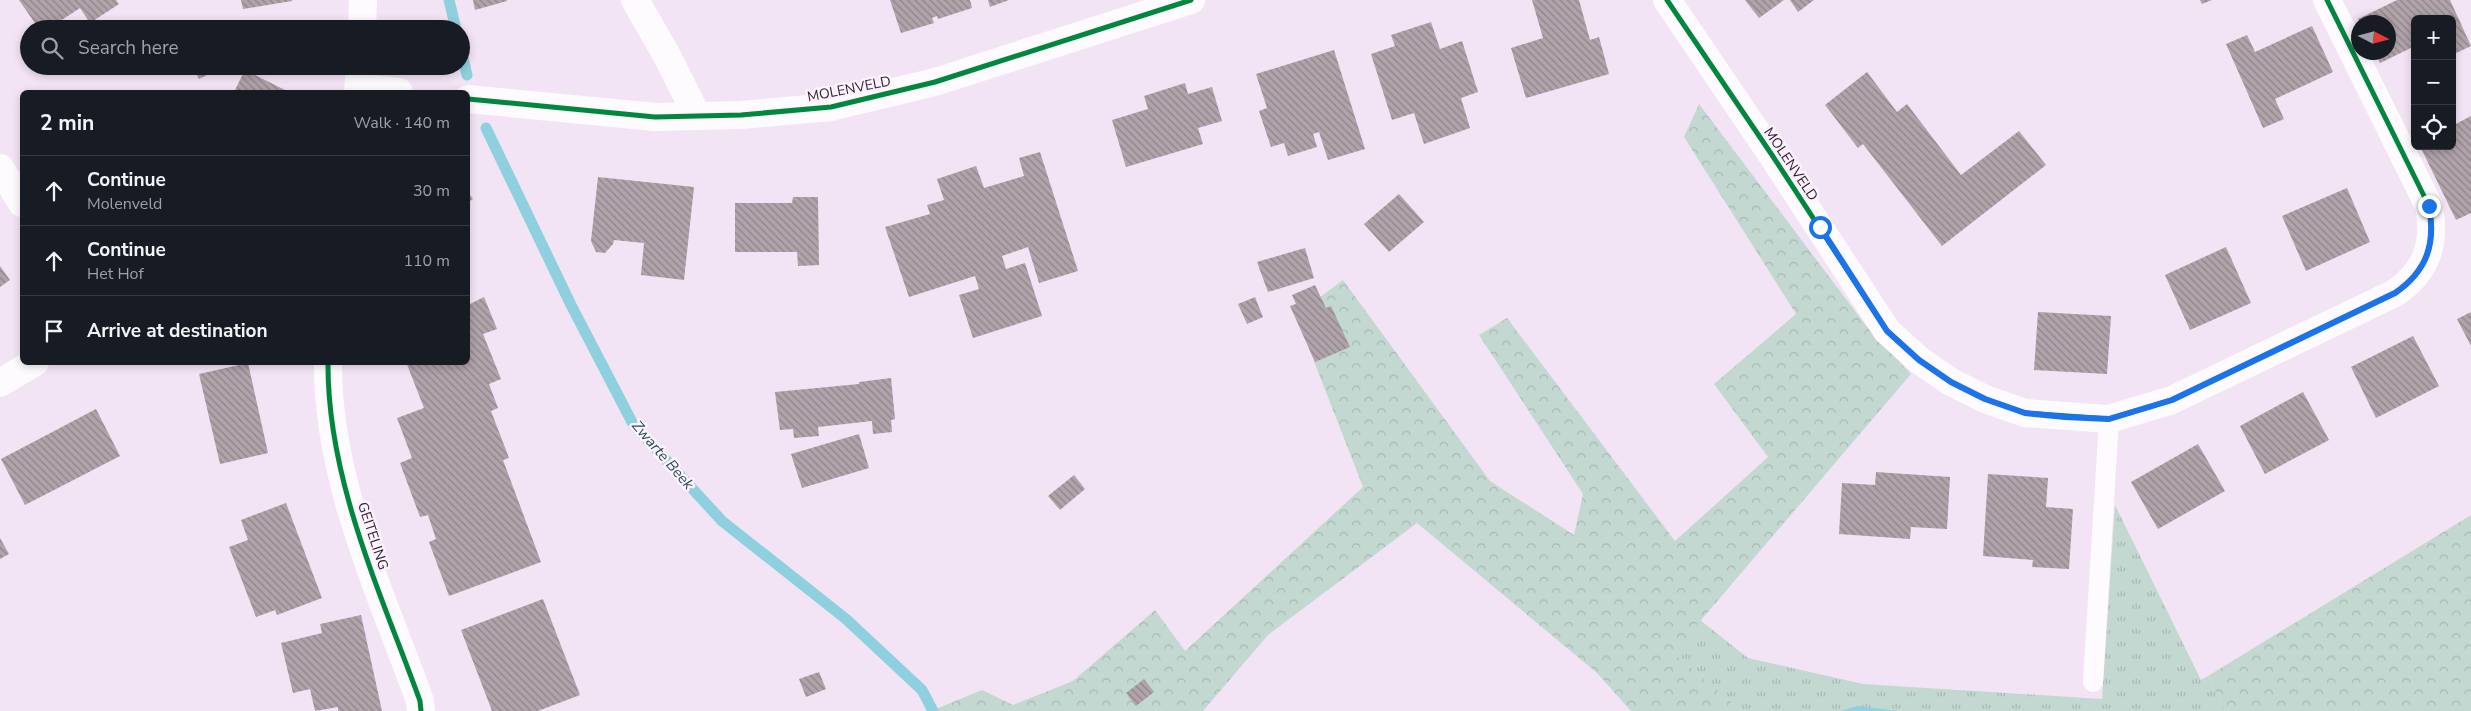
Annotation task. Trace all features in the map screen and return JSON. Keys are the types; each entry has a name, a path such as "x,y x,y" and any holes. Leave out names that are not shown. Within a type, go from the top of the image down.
{"street":[{"path":"362,20 363,0"},
{"path":"635,0 666,54 697,116"},
{"name":"MOLENVELD","path":"470,99 655,117 741,115 831,107 934,82 1192,0"},
{"name":"MOLENVELD","path":"1667,0 1772,155 1887,331 1919,360 1951,382 1985,399 2025,413 2109,419"},
{"path":"2109,419 2172,400 2395,293 2408,284 2427,258 2432,224 2429,206 2327,0"},
{"path":"359,82 391,90"},
{"path":"0,168 20,200"},
{"path":"0,383 30,365"},
{"name":"GEITELING","path":"328,365 332,431 345,484 361,538 422,708"}],"lane":[{"path":"2093,682 2109,419"}],"green space":[{"path":"1699,104 1867,327 1911,374 1673,653 1742,711 1631,711 1597,673 1417,523 1268,635 1203,711 931,711 982,690 1013,705 1073,681 1155,610 1185,651 1363,487 1296,315 1343,280 1490,481 1574,535 1583,494 1479,335 1507,318 1675,541 1768,457 1714,384 1796,314 1684,137"},
{"path":"2115,505 2201,680 2208,676 2225,711 1742,711 1672,654 1700,620 1748,658 1863,684 2102,699"},
{"path":"2471,515 2471,711 2225,711 2208,676"}],"water":[{"path":"1857,706 1899,711 1841,711"}],"building":[{"path":"19,0 116,0 119,4 95,20 88,20 80,8 62,20 33,20"},
{"path":"241,0 292,0 292,1 243,9"},
{"path":"473,0 507,0 507,1 475,10"},
{"path":"890,0 970,0 972,8 938,19 937,16 932,18 934,23 901,33"},
{"path":"988,0 1009,0 990,7"},
{"path":"1532,0 1579,0 1590,40 1599,37 1609,74 1526,98 1511,48 1543,38"},
{"path":"1745,0 1784,0 1759,18"},
{"path":"1790,0 1814,0 1798,12"},
{"path":"2200,0 2212,0 2202,4"},
{"path":"2397,0 2450,0 2471,46 2456,53 2456,15 2411,15 2411,48 2396,55 2396,15 2366,15"},
{"path":"1431,22 1440,49 1462,41 1478,92 1461,98 1470,128 1424,144 1414,113 1392,120 1371,54 1395,46 1391,35"},
{"path":"2312,26 2333,72 2275,99 2284,119 2263,128 2226,44 2247,35 2255,52"},
{"path":"1334,50 1365,149 1328,160 1319,132 1313,134 1317,147 1288,156 1284,143 1271,147 1259,111 1267,108 1256,74"},
{"path":"1867,72 1897,112 1907,104 1961,175 2019,131 2046,165 1942,246 1863,144 1858,148 1825,105"},
{"path":"197,75 207,75 199,79"},
{"path":"242,75 255,75 285,90 235,90"},
{"path":"1185,83 1188,94 1212,87 1222,121 1198,128 1203,144 1126,167 1112,120 1148,109 1144,96"},
{"path":"2471,116 2471,213 2456,220 2422,150 2456,150 2456,124"},
{"path":"1040,152 1078,271 1039,283 1028,247 1002,256 1006,269 1025,263 1042,316 973,338 959,295 979,289 975,276 909,297 885,227 930,214 927,205 944,200 937,179 976,166 984,188 1024,176 1019,158"},
{"path":"598,177 694,187 684,280 641,275 644,243 614,240 605,253 596,252 591,241"},
{"path":"2347,188 2370,242 2306,271 2282,216"},
{"path":"1399,194 1424,222 1389,252 1364,224"},
{"path":"793,197 818,197 819,265 798,266 797,252 735,252 735,203 792,203"},
{"path":"2226,247 2251,303 2190,330 2165,275"},
{"path":"1305,248 1314,278 1268,292 1257,262"},
{"path":"0,266 10,280 0,287"},
{"path":"1315,285 1326,308 1331,306 1350,347 1315,362 1290,306 1296,304 1292,295"},
{"path":"484,297 497,329 483,334 501,379 489,384 498,408 491,411 509,458 503,460 541,562 449,596 429,542 436,539 428,515 420,517 400,463 412,458 397,418 424,408 407,365 470,365 470,304"},
{"path":"1255,297 1263,317 1247,324 1238,304"},
{"path":"2038,312 2111,316 2107,374 2034,370"},
{"path":"2471,312 2471,346 2457,319"},
{"path":"2413,336 2439,386 2376,418 2351,367"},
{"path":"239,365 248,365 268,453 220,464 199,374"},
{"path":"891,378 895,419 891,420 892,432 873,434 872,421 818,427 819,436 794,438 793,429 780,430 775,392 859,384 859,382"},
{"path":"2303,392 2329,440 2265,474 2240,426"},
{"path":"96,409 120,456 25,505 1,459"},
{"path":"859,434 869,468 802,488 791,454"},
{"path":"2198,444 2225,491 2158,529 2131,482"},
{"path":"1876,472 1950,477 1947,529 1911,527 1910,539 1839,534 1842,483 1875,485"},
{"path":"1988,474 2048,478 2046,507 2073,509 2069,569 2032,567 2033,560 1983,556"},
{"path":"1074,475 1085,489 1060,510 1048,496"},
{"path":"286,503 322,598 277,615 275,610 256,617 229,547 248,540 241,520"},
{"path":"0,538 9,554 0,559"},
{"path":"543,599 580,695 538,711 492,711 461,630"},
{"path":"361,615 382,711 338,711 338,707 315,711 310,689 293,693 281,643 322,633 320,624"},
{"path":"819,672 826,689 806,697 799,679"},
{"path":"1144,679 1154,692 1136,706 1126,693"}],"waterway":[{"name":"Zwarte Beek","path":"449,0 454,20"},
{"name":"Zwarte Beek","path":"486,128 571,305 633,424 722,521 846,619 922,690 933,711"}],"cycle path":[{"path":"470,99 655,117 741,115 831,107 935,82 1191,0"},
{"path":"1667,0 1772,155 1887,331 1919,360 1951,382 1985,399 2025,413 2109,419 2172,400 2395,293 2406,285 2422,266 2430,244 2431,220 2429,206 2327,0"},
{"path":"328,365 330,406 336,450 346,493 373,577 420,701 421,711"}],"route":[{"path":"1820,227 1887,331 1919,360 1951,382 1985,399 2025,413 2109,419 2172,400 2395,293 2408,284 2427,258 2431,243 2432,224 2429,206"}]}
